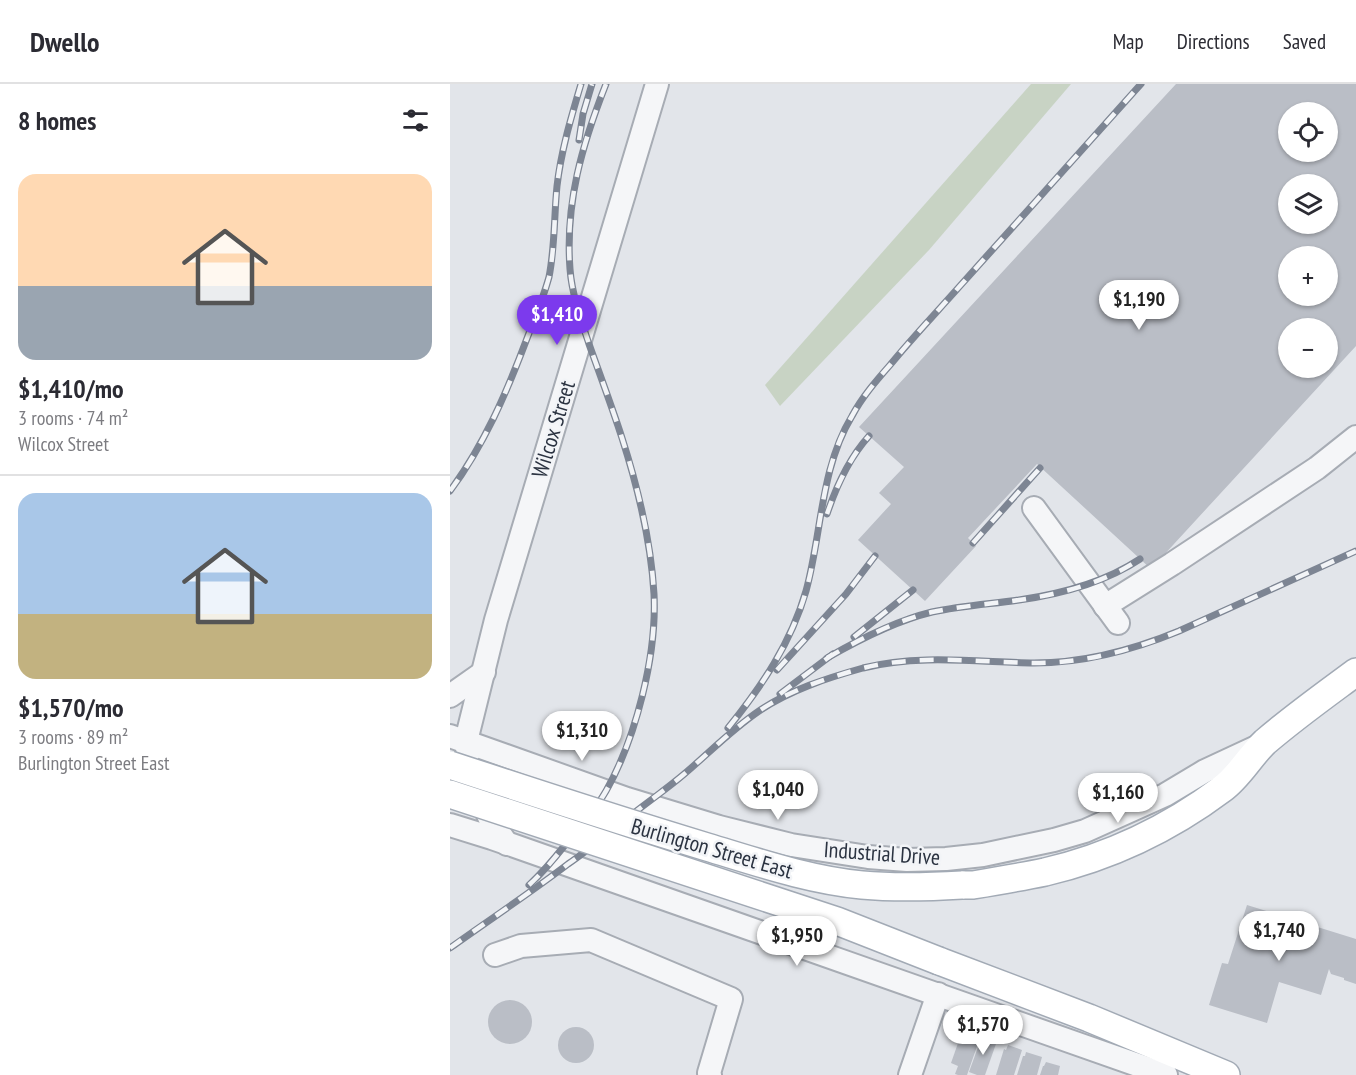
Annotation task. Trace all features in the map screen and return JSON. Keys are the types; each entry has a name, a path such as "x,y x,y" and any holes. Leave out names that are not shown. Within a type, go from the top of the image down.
{"main road":[{"name":"Industrial Drive","path":"1264,743 1356,672"},
{"name":"Burlington Street East","path":"450,765 623,822 801,874 861,885 973,885 1046,872 1134,842 1179,818 1224,788 1264,743"},
{"name":"Burlington Street East","path":"450,794 817,914 1089,1018 1226,1075"}],"street":[{"name":"Wilcox Street","path":"458,739 484,672 496,620 657,84"},
{"path":"1034,508 1112,615 1172,564 1317,468 1356,437"},
{"path":"450,696 484,672"},
{"path":"450,758 458,739"},
{"path":"458,739 489,819 507,844"},
{"name":"Industrial Drive","path":"458,739 627,799 719,827 791,845 868,857 908,860 983,855 1085,831 1166,795 1205,771 1264,743"},
{"path":"450,825 938,994 1159,1074"},
{"path":"495,955 521,946 591,940 731,999 710,1075"},
{"path":"910,1075 938,994"}],"green space":[{"path":"1031,84 1071,84 929,250 780,406 765,385"}],"building":[{"path":"1176,84 1356,84 1356,346 1338,366 1338,318 1278,318 1278,378 1327,378 1151,569 1037,464 968,538 976,546 925,601 858,540 891,504 879,493 904,467 859,427"},
{"path":"1247,905 1356,939 1356,984 1331,974 1329,969 1321,995 1279,982 1267,1023 1209,1005 1222,963 1228,964"},
{"path":"510,1000 525,1007 532,1022 525,1037 510,1044 495,1037 488,1022 495,1007"},
{"path":"576,1027 589,1032 594,1045 589,1058 576,1063 563,1058 558,1045 563,1032"},
{"path":"963,1029 981,1035 967,1075 958,1075 955,1074 958,1066 951,1063"},
{"path":"982,1036 997,1041 985,1075 977,1075 969,1072"},
{"path":"1008,1045 1022,1050 1014,1075 996,1075 1004,1049 1006,1050"},
{"path":"1026,1052 1042,1057 1037,1075 1017,1075"},
{"path":"1046,1062 1060,1066 1058,1075 1040,1075"}],"railway":[{"path":"450,491 473,456 502,400 547,285 559,173 581,84"},
{"path":"579,140 583,114 592,84"},
{"path":"529,885 587,819 602,798 617,770 642,696 652,643 654,594 643,515 622,438 580,317 570,269 570,221 577,175 606,84"},
{"path":"728,728 774,663 800,610 834,458 841,436 860,402 915,335 1141,84"},
{"path":"827,514 844,473 869,436"},
{"path":"973,543 1040,468"},
{"path":"450,948 587,850 678,779 749,718 796,691 822,680 863,668 905,661 1034,663 1072,661 1108,654 1179,631 1356,551"},
{"path":"777,670 846,594 875,556"},
{"path":"827,658 878,631 905,620 943,610 1066,591 1112,575 1140,559"},
{"path":"854,637 913,590"},
{"path":"780,694 833,654"}]}
